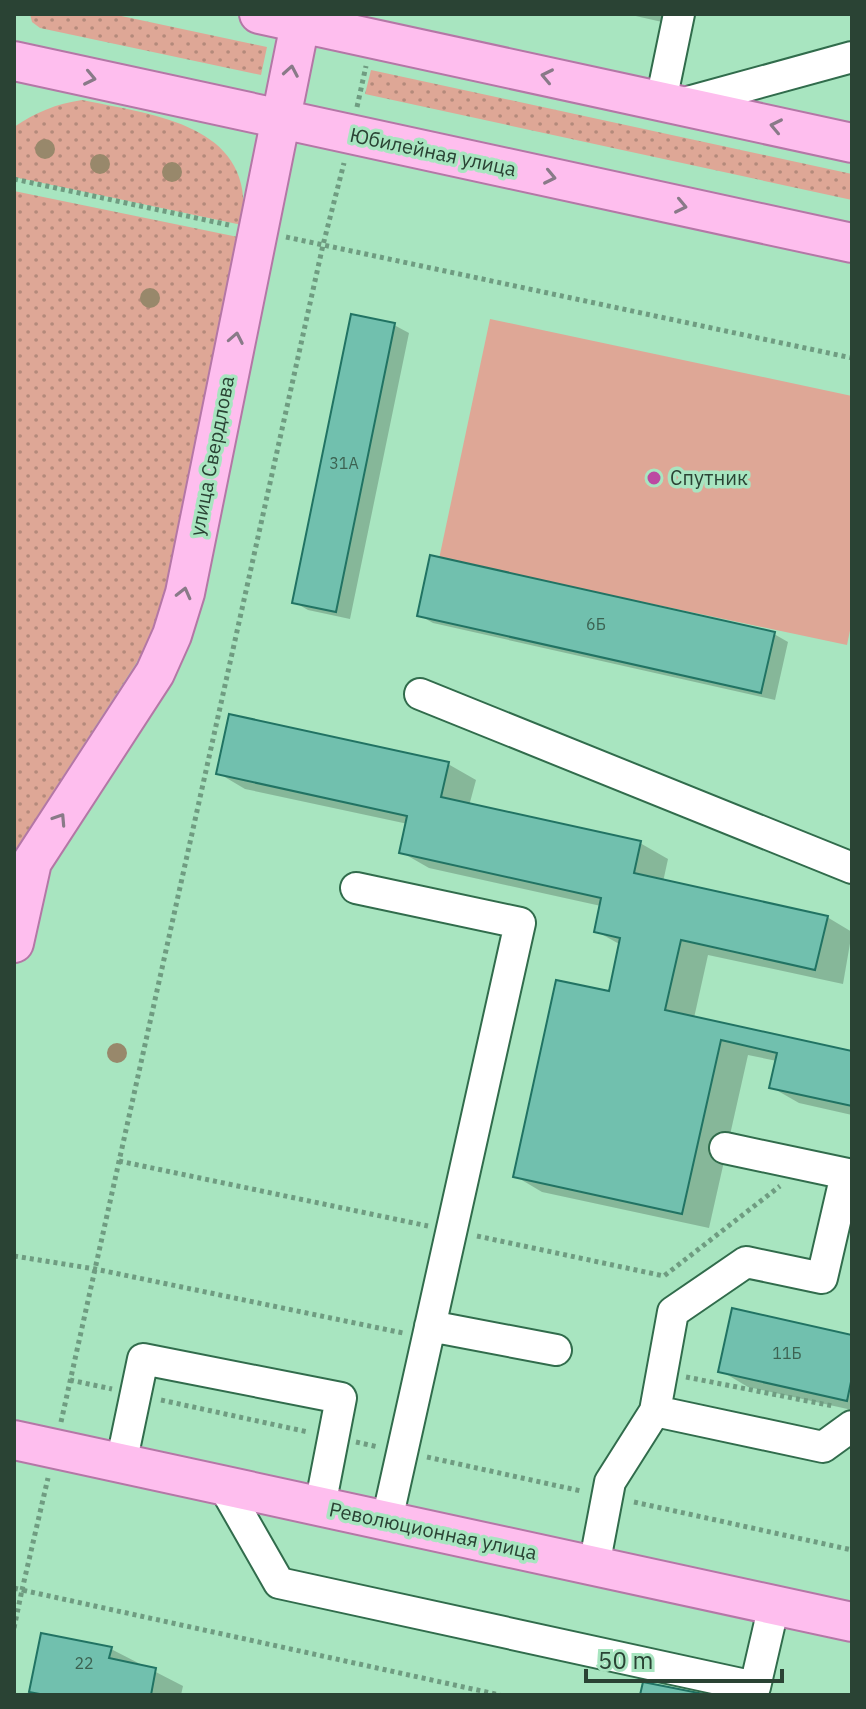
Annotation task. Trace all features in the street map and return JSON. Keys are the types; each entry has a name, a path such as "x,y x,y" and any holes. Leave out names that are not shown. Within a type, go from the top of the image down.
{"main road":[{"path":"259,14 301,19 372,39 852,143"},
{"name":"улица Свердлова","path":"14,943 23,873 155,673 172,635 185,593 301,19"},
{"name":"Юбилейная улица","path":"14,61 844,245"},
{"name":"Революционная улица","path":"14,1440 852,1622"}],"street":[{"path":"679,14 669,103 852,57"},
{"path":"420,694 852,868"},
{"path":"356,888 520,923 387,1520"},
{"path":"594,1566 610,1482 655,1411 673,1312 746,1262 822,1278 843,1221 849,1174 725,1148"},
{"path":"429,1332 556,1350"},
{"path":"121,1464 143,1359 341,1398 320,1506"},
{"path":"655,1411 823,1447 850,1417"},
{"path":"223,1485 279,1583 755,1687 774,1605"}],"path":[{"path":"14,1628 323,245 372,39"},
{"path":"14,179 852,358"},
{"path":"119,1161 664,1276 807,1165"},
{"path":"14,1256 429,1332"},
{"path":"662,1373 850,1417"},
{"path":"70,1380 852,1550"},
{"path":"14,1588 500,1695"}],"shaded area":[{"path":"30,14 112,14 267,47 261,75 40,28 32,22"},
{"path":"371,70 852,174 852,200 365,94"},
{"path":"82,100 168,120 195,130 217,145 234,165 243,191 242,225 14,177 14,127 46,109"},
{"path":"14,191 238,237 161,609 151,637 14,852"},
{"name":"Спутник","path":"490,319 852,396 852,621 847,645 439,559"}],"building":[{"path":"351,314 395,323 336,612 292,603"},
{"path":"430,555 775,632 761,693 417,616"},
{"path":"229,714 449,762 441,797 641,841 634,873 828,916 815,970 681,940 665,1010 852,1051 852,1106 769,1088 777,1053 721,1040 682,1214 513,1177 556,980 609,991 620,938 594,932 601,898 399,853 407,816 216,774"},
{"path":"732,1308 852,1335 852,1377 847,1401 718,1372"},
{"path":"41,1633 112,1647 109,1658 156,1668 151,1695 45,1695 29,1692"},
{"path":"643,1682 704,1694 704,1695 640,1695"}],"place":[{"name":"Спутник","path":"654,478"}]}
